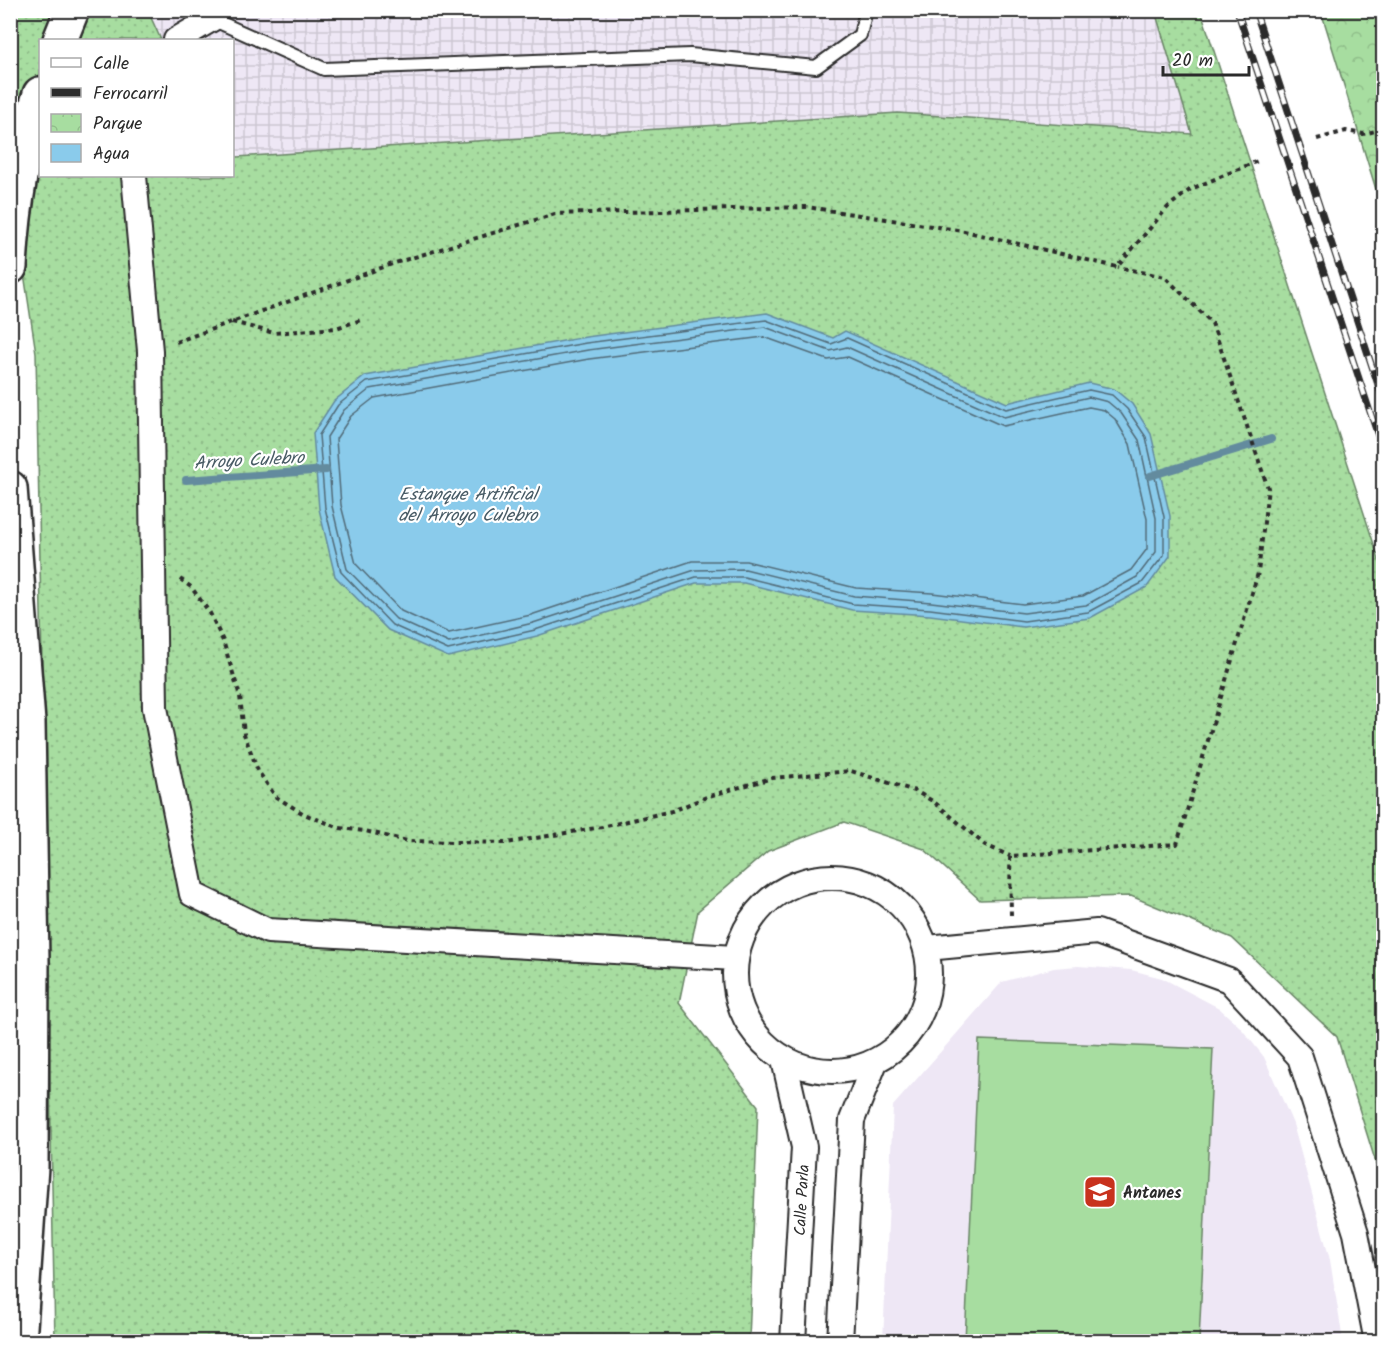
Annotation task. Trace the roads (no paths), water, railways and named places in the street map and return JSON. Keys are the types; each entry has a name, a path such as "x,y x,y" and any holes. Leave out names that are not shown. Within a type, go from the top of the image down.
{"highway":[{"path":"60,39 72,10"},
{"path":"10,267 13,213 30,128 39,97"},
{"path":"10,488 28,722 32,962 32,1341"},
{"path":"19,1341 31,1167"}],"street":[{"path":"178,39 216,15"},
{"path":"134,177 150,351 155,708 192,894 268,931 735,958"},
{"path":"828,876 861,880 890,894 914,918 927,948 930,982 922,1014 903,1042 875,1062 845,1072 813,1071 784,1060 760,1041 743,1016 735,988 735,958 747,926 767,901 795,883 828,876"},
{"path":"927,948 1097,932 1230,980 1300,1057 1356,1233 1377,1341"},
{"name":"Calle Parla","path":"784,1060 804,1147 793,1341"},
{"path":"840,1341 852,1120 875,1062"}],"lane":[{"path":"216,15 324,69 690,55 816,67 860,35 866,10"}],"water":[{"name":"Estanque Artificial del Arroyo Culebro","path":"767,313 833,338 845,331 1007,403 1089,383 1114,389 1132,404 1151,434 1170,516 1170,556 1147,587 1090,618 1023,627 930,615 852,610 744,583 696,583 537,636 448,657 388,630 335,576 319,509 313,433 334,401 365,376 586,337"}],"waterway":[{"name":"Arroyo Culebro","path":"1150,476 1271,439"},
{"name":"Arroyo Culebro","path":"186,480 326,470"}],"railway":[{"path":"1237,10 1384,454"},
{"path":"1255,10 1384,403"}],"place":[{"name":"Antanes","path":"1100,1192"}]}
